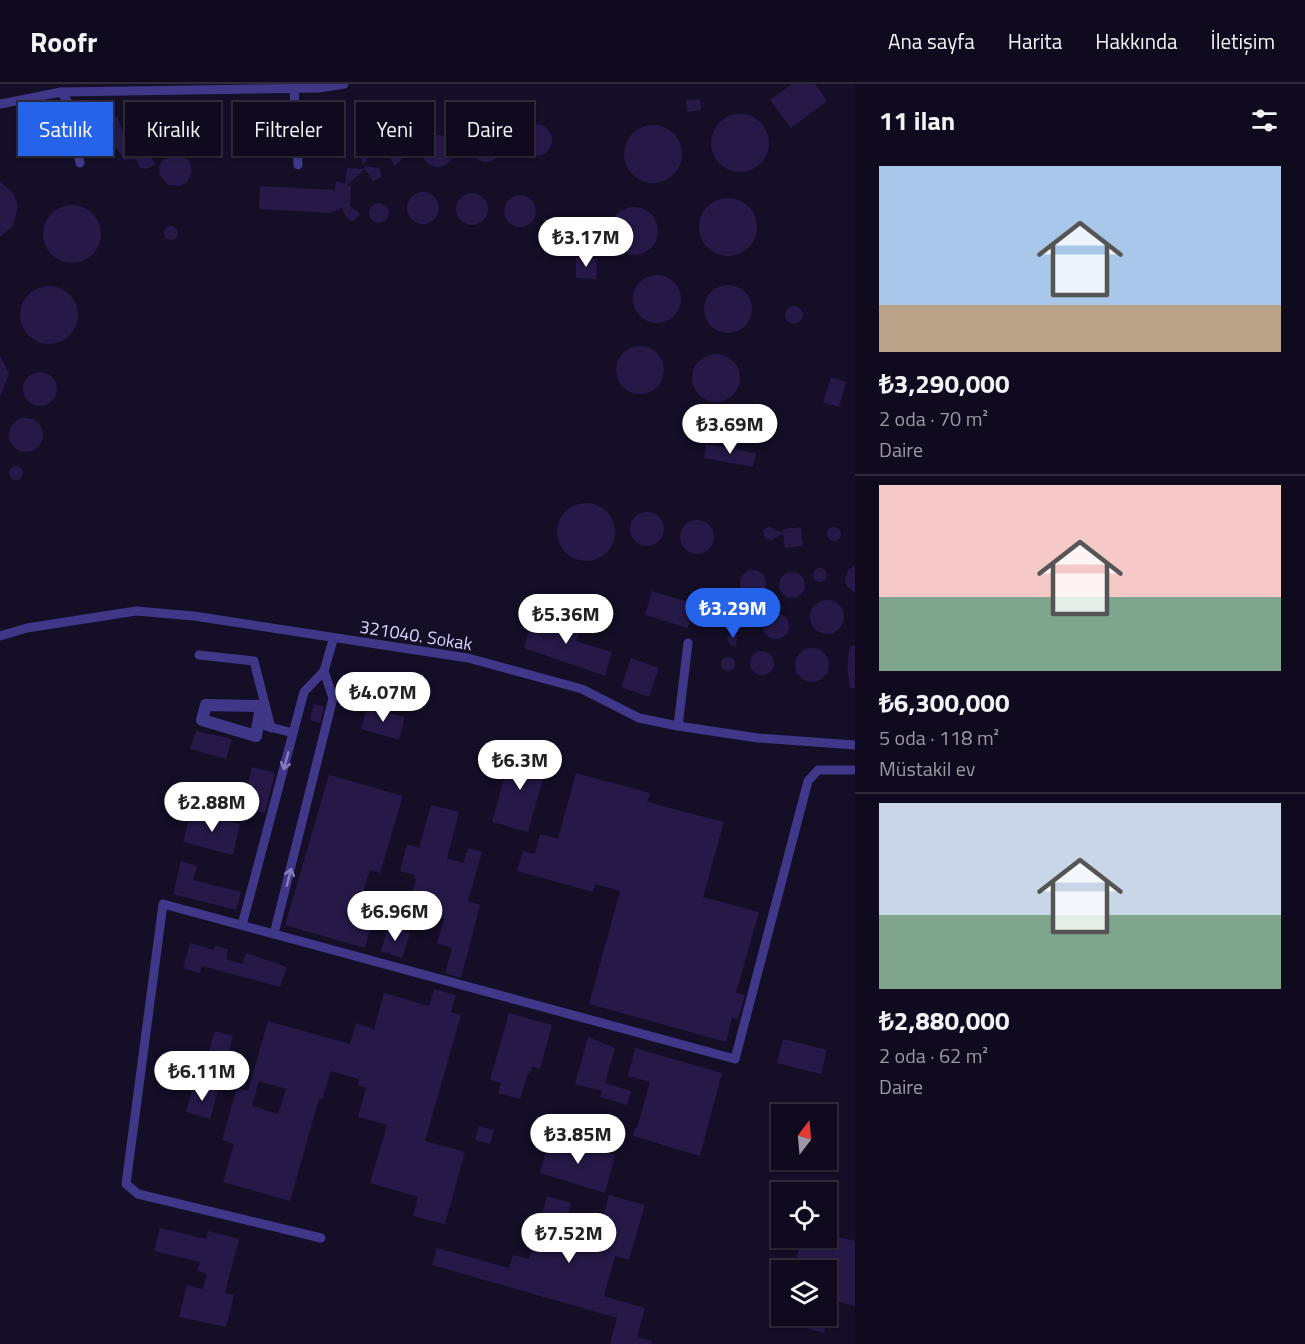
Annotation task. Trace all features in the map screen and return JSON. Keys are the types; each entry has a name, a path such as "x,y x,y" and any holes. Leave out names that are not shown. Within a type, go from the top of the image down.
{"street":[{"path":"0,104 61,92 294,88 344,84"},
{"path":"294,88 298,165"},
{"path":"61,92 69,104 80,163"},
{"name":"321040. Sokak","path":"0,636 27,628 136,611 194,616 333,640 468,658 582,689 639,718 678,726 758,738 855,745"},
{"path":"243,925 304,692 324,671 333,640"},
{"path":"678,726 688,643"},
{"path":"199,655 254,661 271,728"},
{"path":"274,934 333,698 324,671"},
{"path":"206,705 261,706 258,724 255,736 202,720 206,705"},
{"path":"258,724 293,733"},
{"path":"321,1238 138,1194 126,1184 164,904 735,1059 808,781 818,770 855,770"}],"building":[{"path":"792,84 815,84 827,101 791,128 770,100"},
{"path":"700,99 701,110 687,112 686,100"},
{"path":"734,114 746,114 761,122 769,137 769,149 761,164 746,172 734,172 719,164 711,149 711,137 719,122"},
{"path":"113,116 117,117 124,134 125,156 149,156 156,164 147,169 140,168 136,159 124,160 117,149 113,149"},
{"path":"534,124 548,128 551,134 551,146 548,152 534,156"},
{"path":"647,125 659,125 674,133 682,148 682,160 674,175 659,183 647,183 632,175 624,160 624,148 632,133"},
{"path":"434,136 446,137 446,156 453,156 450,163 438,167 426,163 423,156 434,156"},
{"path":"170,156 185,156 190,162 192,171 187,182 180,186 168,185 160,175 159,166 164,159"},
{"path":"361,156 369,156 363,165"},
{"path":"388,156 404,156 395,166"},
{"path":"498,156 492,161 486,162 475,157"},
{"path":"364,166 379,168 382,177 373,181"},
{"path":"347,168 365,169 347,185 351,186 350,206 360,214 353,221 347,219 342,208 330,213 259,209 260,186 335,190 336,181 345,184"},
{"path":"0,181 14,194 18,207 13,226 0,237"},
{"path":"423,192 435,196 439,208 435,220 423,224 411,220 407,208 411,196"},
{"path":"472,193 483,198 488,209 483,220 472,225 461,220 456,209 461,198"},
{"path":"520,195 532,199 536,211 532,223 520,227 508,223 504,211 508,199"},
{"path":"722,198 734,198 749,206 757,221 757,233 749,248 734,256 722,256 707,248 699,233 699,221 707,206"},
{"path":"379,203 386,206 389,213 386,220 379,223 372,220 369,213 372,206"},
{"path":"66,205 78,205 93,213 101,228 101,240 93,255 78,263 66,263 51,255 43,240 43,228 51,213"},
{"path":"634,207 651,214 658,231 651,248 634,255 617,248 610,231 617,214"},
{"path":"168,226 174,226 178,233 174,240 168,240 164,236 164,230"},
{"path":"576,258 597,259 596,279 576,278"},
{"path":"657,275 674,282 681,299 674,316 657,323 640,316 633,299 640,282"},
{"path":"728,285 745,292 752,309 745,326 728,333 711,326 704,309 711,292"},
{"path":"43,286 55,286 70,294 78,309 78,321 70,336 55,344 43,344 28,336 20,321 20,309 28,294"},
{"path":"794,306 800,309 803,315 800,321 794,324 788,321 785,315 788,309"},
{"path":"640,346 657,353 664,370 657,387 640,394 623,387 616,370 623,353"},
{"path":"716,354 733,361 740,378 733,395 716,402 699,395 692,378 699,361"},
{"path":"0,355 9,374 0,397"},
{"path":"40,372 52,377 57,389 52,401 40,406 28,401 23,389 28,377"},
{"path":"831,377 846,382 839,407 823,402"},
{"path":"26,418 38,423 43,435 38,447 26,452 14,447 9,435 14,423"},
{"path":"706,444 756,453 753,467 704,458"},
{"path":"13,466 19,466 23,473 19,480 13,480 9,476 9,470"},
{"path":"580,503 592,503 607,511 615,526 615,538 607,553 592,561 580,561 565,553 557,538 557,526 565,511"},
{"path":"647,512 659,517 664,529 659,541 647,546 635,541 630,529 635,517"},
{"path":"697,520 709,525 714,537 709,549 697,554 685,549 680,537 685,525"},
{"path":"769,527 783,533 783,529 801,527 803,546 785,548 783,534 772,540 765,539 763,530"},
{"path":"834,527 839,529 841,534 839,539 834,541 829,539 827,534 829,529"},
{"path":"855,565 855,593 846,585 845,579 848,570"},
{"path":"817,568 823,568 827,575 823,582 817,582 813,578 813,572"},
{"path":"753,570 762,574 766,583 762,592 753,596 744,592 740,583 744,574"},
{"path":"792,572 801,576 805,585 801,594 792,598 783,594 779,585 783,576"},
{"path":"652,591 695,604 688,628 645,615"},
{"path":"827,600 839,605 844,617 839,629 827,634 815,629 810,617 815,605"},
{"path":"776,613 785,617 789,626 785,635 776,639 767,635 763,626 767,617"},
{"path":"534,614 565,624 567,619 579,623 577,628 580,629 576,641 612,652 605,676 524,648"},
{"path":"737,629 736,647 729,644 727,637"},
{"path":"850,646 855,646 855,688 850,688 847,667"},
{"path":"812,648 824,653 829,665 824,677 812,682 800,677 795,665 800,653"},
{"path":"757,651 767,651 774,658 774,668 767,675 757,675 750,668 750,658"},
{"path":"728,657 733,659 735,664 733,669 728,671 723,669 721,664 723,659"},
{"path":"631,658 659,668 649,697 621,687"},
{"path":"314,704 324,707 320,723 310,720"},
{"path":"367,707 405,717 399,740 361,729"},
{"path":"196,731 232,739 226,759 190,749"},
{"path":"512,750 548,761 528,832 492,822"},
{"path":"252,767 275,773 265,813 242,807"},
{"path":"576,773 650,793 647,802 724,822 703,897 759,912 736,993 745,995 738,1019 732,1018 726,1042 589,1004 620,891 595,884 593,892 517,871 523,851 535,854 540,834 558,839"},
{"path":"329,775 403,796 380,873 370,870 353,925 370,930 365,948 285,925"},
{"path":"431,805 459,812 447,858 463,863 468,848 482,852 468,901 480,905 461,978 445,973 452,948 437,943 444,919 408,909 416,879 413,878 415,875 400,871 407,844 419,848"},
{"path":"191,812 240,824 233,855 183,842"},
{"path":"181,861 197,866 193,880 241,892 236,910 173,894"},
{"path":"388,926 410,933 402,958 381,951"},
{"path":"190,943 213,950 215,946 228,949 226,959 242,964 246,953 287,967 280,987 202,966 200,973 183,968"},
{"path":"434,989 456,995 451,1012 461,1015 425,1141 465,1152 445,1224 413,1216 418,1197 370,1183 387,1125 358,1117 366,1088 358,1085 359,1079 331,1071 322,1100 319,1099 290,1201 223,1182 234,1144 222,1140 237,1087 248,1091 268,1021 350,1044 356,1023 374,1029 384,993 429,1006","holes":["259,1081 286,1089 278,1114 252,1106"]},
{"path":"509,1013 552,1025 540,1069 532,1067 528,1073 520,1099 498,1093 501,1083 490,1080"},
{"path":"215,1031 233,1036 223,1073 204,1067"},
{"path":"588,1037 615,1048 605,1083 631,1091 627,1105 600,1097 602,1091 575,1084"},
{"path":"783,1039 827,1050 821,1074 777,1063"},
{"path":"635,1048 722,1073 700,1156 633,1136 650,1082 628,1076"},
{"path":"194,1085 218,1091 210,1119 186,1112"},
{"path":"479,1126 494,1130 490,1144 475,1140"},
{"path":"550,1137 615,1155 605,1193 540,1173"},
{"path":"609,1195 645,1205 629,1260 615,1256 604,1296 645,1308 637,1337 652,1341 651,1344 610,1344 617,1318 432,1265 437,1248 509,1268 513,1255 529,1259 547,1196 571,1203 563,1233 596,1243"},
{"path":"160,1228 206,1239 208,1231 239,1239 225,1293 234,1295 226,1327 179,1317 187,1285 203,1289 207,1274 197,1271 200,1262 154,1251"},
{"path":"837,1237 855,1241 855,1306 837,1302 837,1260 796,1260 799,1248 837,1248"},
{"path":"800,1326 826,1326 824,1333"}]}
